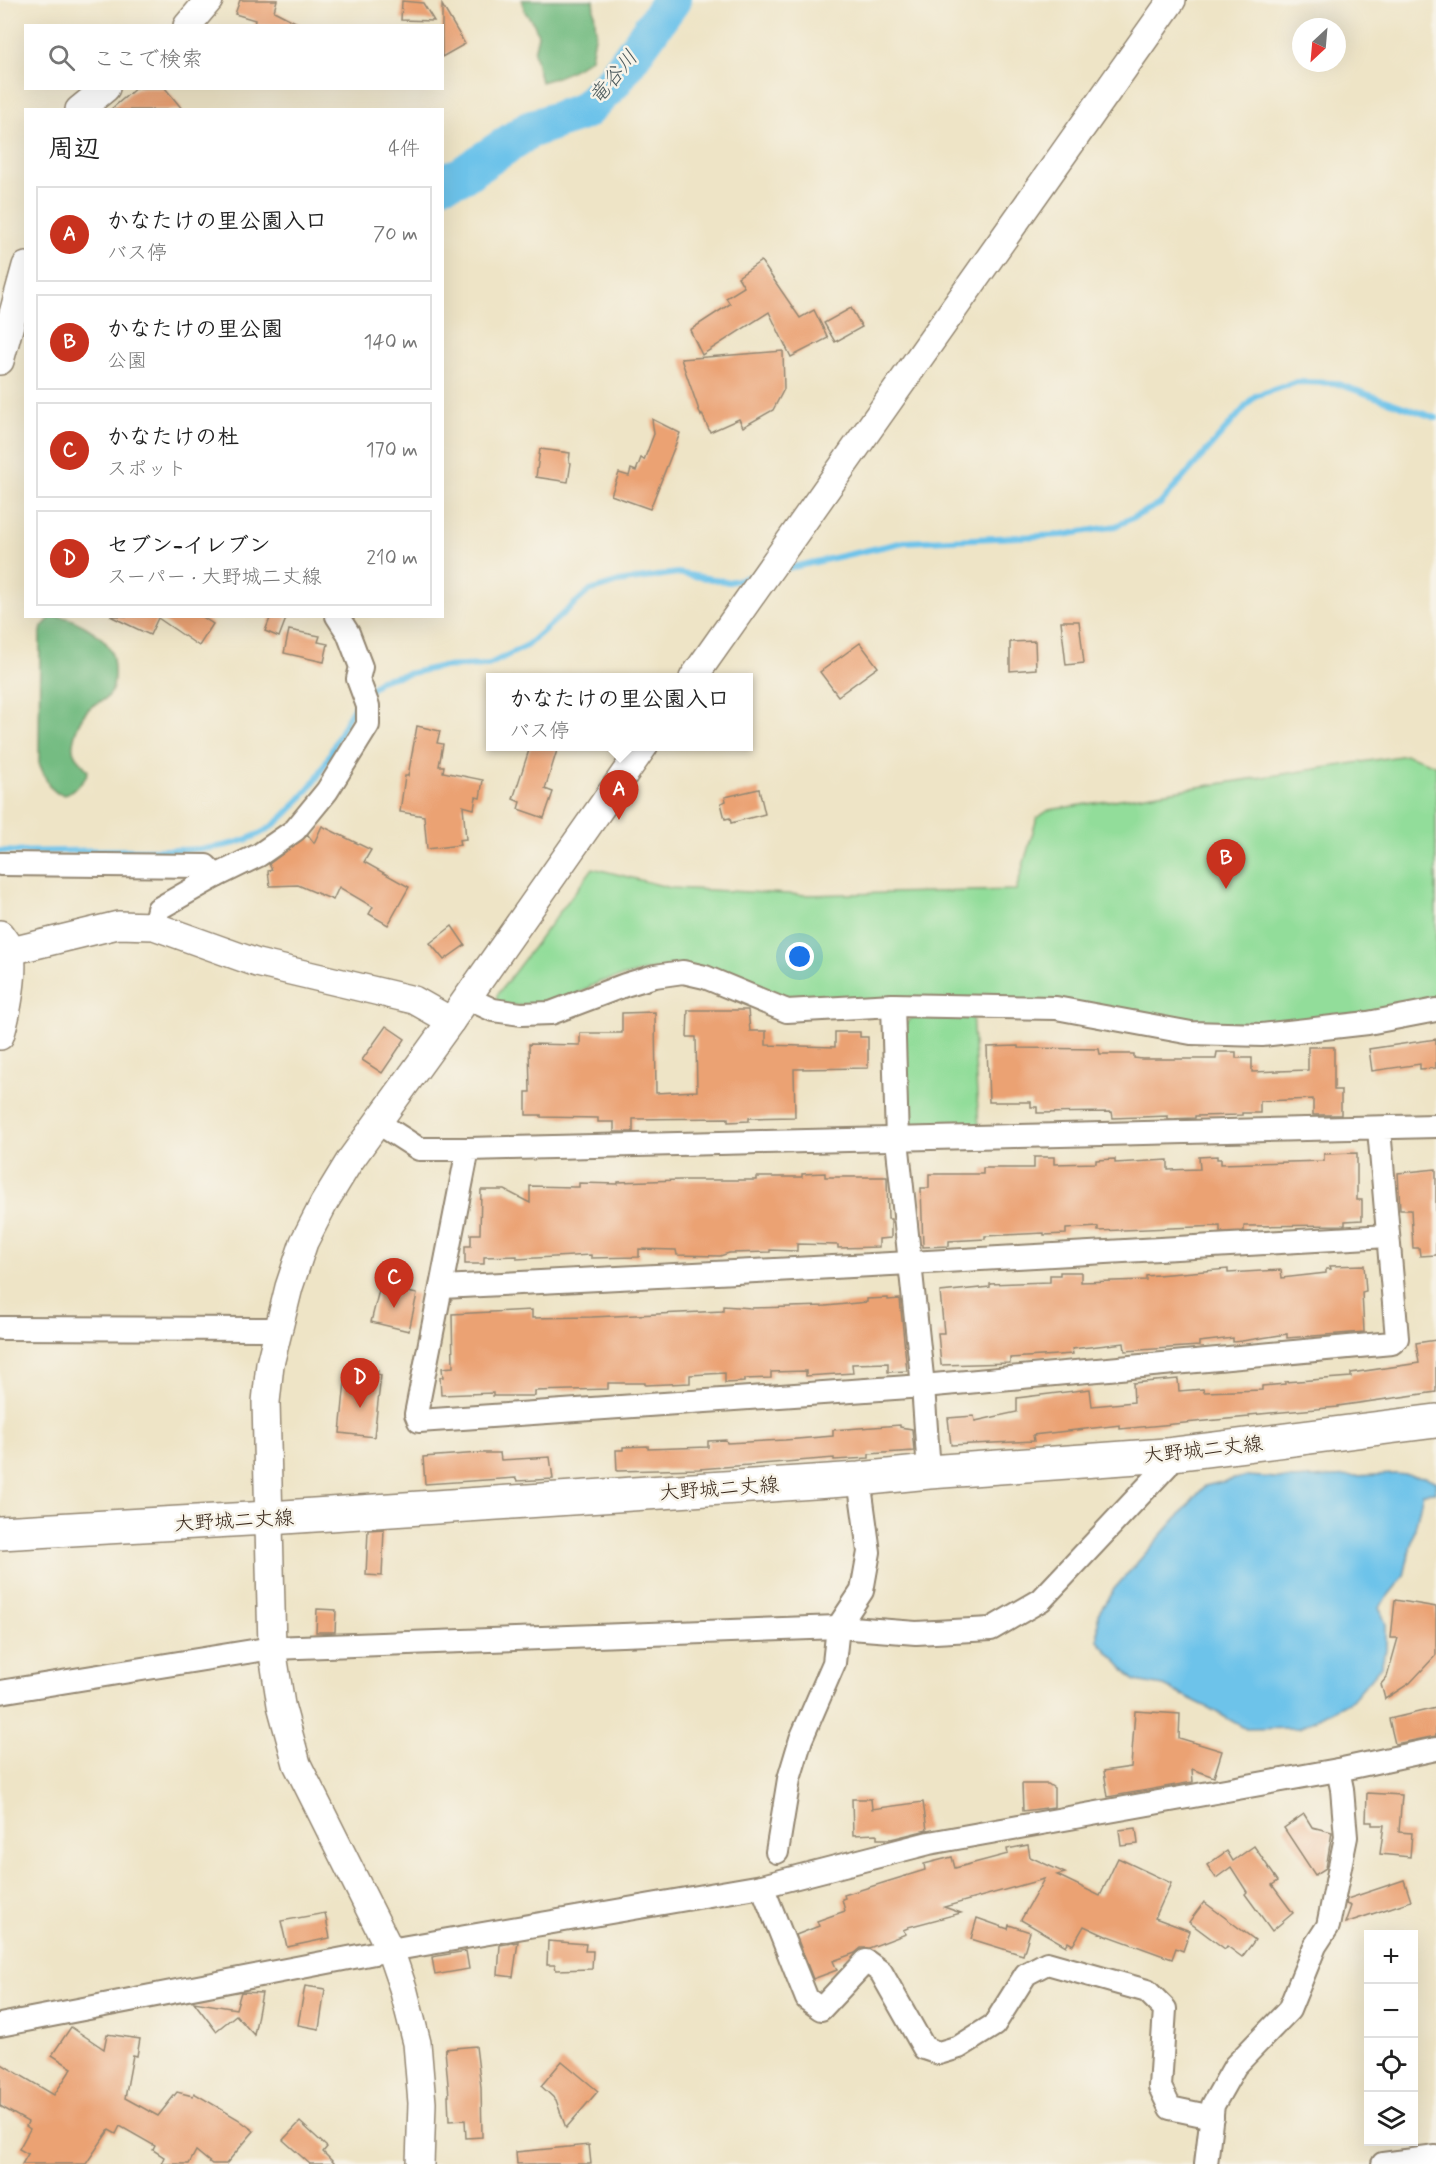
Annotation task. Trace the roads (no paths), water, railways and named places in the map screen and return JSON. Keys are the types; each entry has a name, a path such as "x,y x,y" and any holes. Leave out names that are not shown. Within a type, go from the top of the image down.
{"main road":[{"name":"大野城二丈線","path":"0,1533 269,1518 859,1479 1166,1455 1436,1421"}],"street":[{"path":"190,24 209,0"},
{"path":"696,673 1172,0"},
{"path":"81,108 104,90"},
{"path":"10,341 22,278"},
{"path":"154,926 158,909 259,855 295,830 327,791 368,725 368,706 358,679 361,667 348,633 338,618"},
{"path":"420,2164 422,2103 417,2043 403,1988 390,1950 297,1764 281,1705 272,1648 266,1402 270,1364 277,1329 304,1242 330,1192 377,1122 641,751"},
{"path":"0,864 207,866 216,876"},
{"path":"0,1036 6,1021 12,974 5,942 118,925 154,926 257,963 414,1000 451,1021"},
{"path":"467,998 493,1010 521,1014 551,1013 645,979 683,972 705,977 787,1011 893,1005 1056,1008 1191,1034 1262,1035 1368,1023 1436,1011"},
{"path":"893,1005 897,1140 929,1472"},
{"path":"377,1122 419,1149 897,1140 1436,1126"},
{"path":"468,1149 416,1414 418,1420 922,1386 1392,1343 1397,1338 1379,1129"},
{"path":"442,1287 1388,1236"},
{"path":"0,1328 277,1329"},
{"path":"0,1692 272,1648 838,1627 916,1633 991,1629 1041,1600 1167,1466 1166,1455"},
{"path":"777,1852 789,1779 801,1739 834,1663 838,1627 862,1591 869,1552 859,1479"},
{"path":"0,2025 390,1950 762,1886 929,1843 1338,1770 1436,1749"},
{"path":"1206,2164 1213,2105 1235,2066 1289,2010 1315,1946 1328,1926 1346,1837 1338,1770"},
{"path":"762,1886 807,1999 821,2009 866,1961 881,1972 924,2048 939,2053 959,2047 994,2025 1026,1974 1047,1963 1147,1990 1165,2008 1160,2087 1170,2108 1212,2117"},
{"path":"1383,2164 1436,2157"}],"water":[{"path":"1396,1474 1426,1477 1436,1482 1436,1492 1423,1493 1404,1576 1379,1607 1386,1624 1386,1650 1381,1666 1352,1700 1299,1728 1246,1729 1164,1686 1135,1681 1098,1641 1098,1614 1114,1589 1205,1486 1247,1476 1292,1479"}],"waterway":[{"name":"竜谷川","path":"444,181 461,176 529,130 584,111 613,82 672,0"},
{"path":"780,570 904,542 1063,535 1116,526 1160,504 1255,396 1297,382 1335,383 1436,418"},
{"path":"369,691 380,680 439,667 488,665 526,646 589,591 618,582 677,573 729,582 753,576"},
{"path":"0,851 193,849 243,841 273,826 306,792 321,770 345,722 359,700"}],"place":[{"name":"かなたけの里公園入口","path":"619,820"},
{"name":"かなたけの里公園","path":"1226,889"},
{"name":"かなたけの杜","path":"394,1308"},
{"name":"セブン-イレブン","path":"360,1408"}]}
